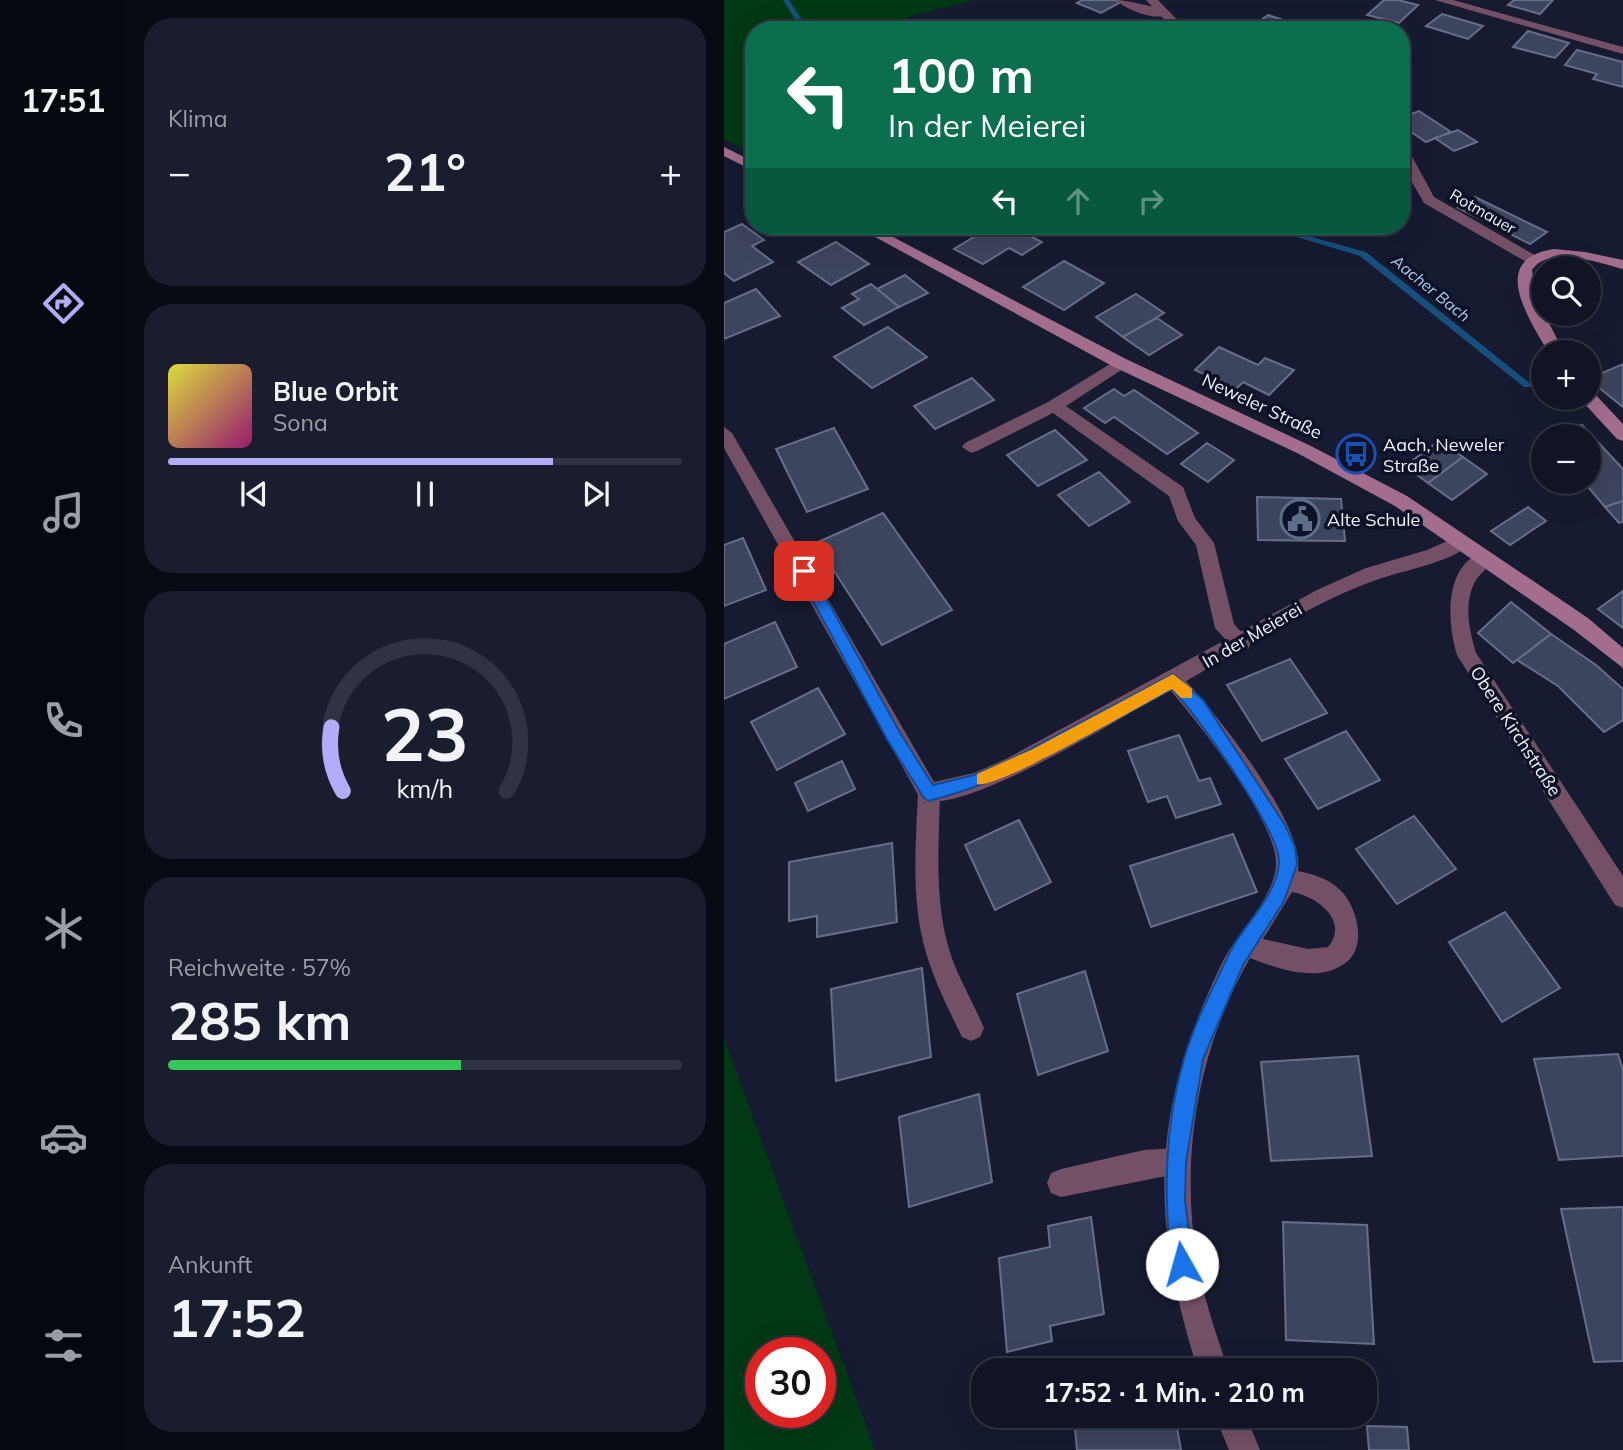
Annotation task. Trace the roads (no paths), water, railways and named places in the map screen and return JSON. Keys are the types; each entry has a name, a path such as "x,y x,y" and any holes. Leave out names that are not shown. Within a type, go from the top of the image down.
{"main road":[{"path":"724,151 745,162"},
{"name":"Neweler Straße","path":"879,235 1120,363 1358,476 1401,501 1581,624 1622,660"},
{"path":"1544,256 1581,256"},
{"path":"1601,260 1622,265"},
{"path":"1531,262 1525,270 1525,281 1531,298"},
{"path":"1600,410 1622,435"}],"street":[{"path":"1121,0 1170,21"},
{"path":"1152,0 1172,21"},
{"path":"1441,0 1622,51"},
{"name":"Rotmauer","path":"1410,167 1429,200 1531,259"},
{"path":"971,447 1054,406 1120,363"},
{"path":"1054,406 1177,492 1187,521 1205,544 1225,628 1241,643"},
{"path":"724,433 894,736 929,793 927,862 934,935 949,983 971,1028"},
{"name":"In der Meierei","path":"929,793 958,787 1004,771 1348,583 1433,555 1461,542"},
{"name":"Obere Kirchstraße","path":"1485,558 1466,576 1460,598 1460,636 1467,656 1622,897"},
{"path":"1173,680 1198,705 1279,831 1286,847 1288,864 1276,897 1246,944 1207,1020 1194,1059 1176,1162 1175,1200 1185,1286 1208,1358"},
{"path":"1246,944 1271,956 1308,961 1337,954 1344,946 1345,919 1336,902 1310,884 1283,879"},
{"path":"1061,1183 1144,1164 1176,1162"},
{"path":"1235,1428 1245,1450"}],"waterway":[{"name":"Aacher Bach","path":"786,0 800,21"},
{"name":"Aacher Bach","path":"1296,235 1363,254 1527,385"}],"place":[{"name":"Aach, Neweler Straße","path":"1356,454"},
{"name":"Alte Schule","path":"1300,519"}]}
